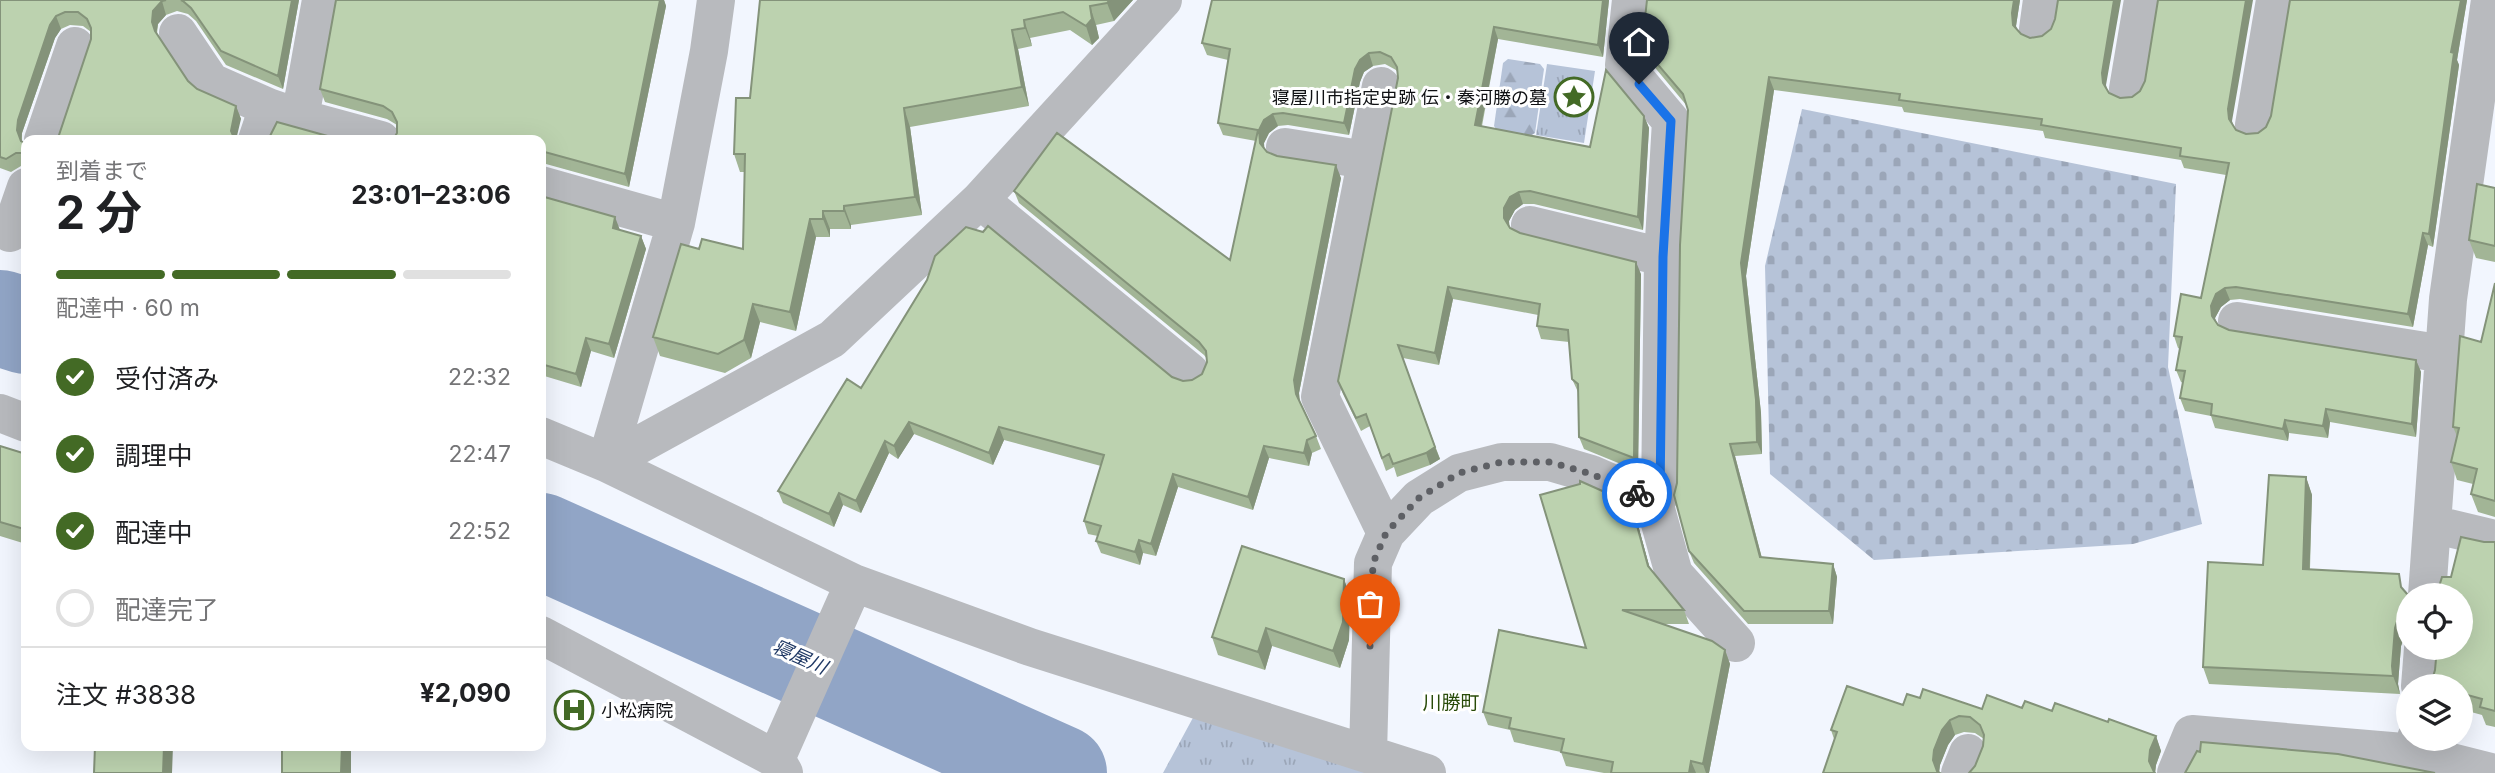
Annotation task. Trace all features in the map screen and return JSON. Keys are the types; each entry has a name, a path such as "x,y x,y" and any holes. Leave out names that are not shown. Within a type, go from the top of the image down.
{"street":[{"path":"275,122 321,0"},
{"path":"607,463 676,223 709,51 716,0"},
{"path":"607,463 832,340 980,200 1163,0"},
{"path":"1368,754 1373,563 1386,533 1419,498 1459,473 1502,462 1550,462 1591,474 1632,492 1660,495 1663,257 1671,121 1624,65 1631,0"},
{"path":"2128,89 2143,0"},
{"path":"2254,125 2275,0"},
{"path":"2428,583 2448,299 2490,0"},
{"path":"178,33 211,82 275,122 352,135"},
{"path":"45,135 75,46"},
{"path":"1381,86 1320,397 1386,533"},
{"path":"1285,147 1366,160"},
{"path":"546,186 676,223"},
{"path":"980,200 1190,372"},
{"path":"12,234 21,204"},
{"path":"1530,225 1663,257"},
{"path":"2237,321 2444,354"},
{"path":"0,413 21,421"},
{"path":"546,438 607,463 854,583 1030,647 1427,773"},
{"path":"1652,495 1674,574 1736,643"},
{"path":"2432,524 2495,539"},
{"path":"546,638 780,766 854,583"},
{"path":"2176,773 2192,734 2396,745"},
{"path":"2431,751 2495,773"}],"green space":[{"path":"1508,59 1540,64 1544,69 1535,133 1530,136 1498,132 1494,126 1503,63"},
{"path":"1547,64 1595,71 1584,143 1536,135"},
{"path":"1802,109 2176,184 2168,367 2202,524 2133,544 1874,560 1770,474 1765,266"},
{"path":"1195,714 1378,773 1163,773"}],"building":[{"path":"0,0 166,0 153,11 152,22 155,31 188,81 197,89 236,106 231,131 233,135 59,135 91,39 91,28 87,19 78,12 65,12 56,16 50,25 18,120 21,153 6,159 0,157"},
{"path":"181,0 292,0 278,76 221,51 191,8"},
{"path":"336,0 660,0 625,174 546,152 546,135 396,135 397,122 392,112 383,106 320,89"},
{"path":"760,0 1110,0 1090,6 1092,19 1086,26 1063,12 1024,20 1025,28 1012,30 1022,87 904,108 915,197 844,206 844,211 823,211 823,219 810,219 790,312 753,304 744,340 718,354 653,337 681,244 699,249 702,239 743,249 745,154 734,154 736,98 750,98"},
{"path":"1212,0 1603,0 1598,45 1494,27 1475,125 1590,147 1606,70 1644,116 1638,217 1530,191 1519,192 1510,197 1504,208 1504,218 1510,228 1520,233 1636,262 1634,458 1579,437 1578,384 1572,379 1568,330 1537,326 1540,304 1448,287 1435,353 1398,345 1435,447 1426,453 1393,464 1389,454 1382,458 1366,414 1356,418 1338,381 1398,78 1397,67 1391,57 1380,52 1369,53 1360,60 1355,69 1344,123 1283,113 1273,114 1264,120 1259,130 1260,143 1267,152 1336,165 1294,380 1296,394 1316,436 1307,440 1304,453 1264,446 1248,497 1173,474 1151,544 1139,540 1135,552 1096,541 1101,526 1084,521 1104,455 999,427 989,453 909,422 894,446 885,441 856,501 839,493 829,514 778,491 847,379 861,388 927,280 935,256 966,227 983,232 988,226 1172,377 1183,381 1192,380 1202,374 1207,362 1206,351 1199,342 1014,191 1057,133 1230,260 1258,130 1218,123 1230,49 1202,43"},
{"path":"1647,0 2014,0 2013,25 2021,34 2030,38 2042,36 2051,29 2058,0 2114,0 2102,73 2103,83 2109,93 2120,98 2132,97 2140,91 2145,81 2158,0 2246,0 2228,109 2229,119 2236,130 2246,134 2258,133 2266,127 2271,116 2290,0 2461,0 2451,52 2454,53 2429,234 2423,233 2408,314 2236,287 2225,288 2216,294 2211,306 2212,316 2218,325 2229,330 2416,360 2412,424 2326,409 2323,426 2285,420 2283,429 2211,415 2212,404 2180,398 2185,371 2176,370 2182,337 2174,336 2181,294 2201,298 2229,163 2180,156 2181,148 2041,125 2042,119 1899,100 1900,94 1769,77 1741,263 1756,400 1757,442 1730,444 1760,557 1833,564 1829,611 1744,611 1689,551 1674,495 1677,483 1680,245 1688,110 1683,94 1642,46"},
{"path":"277,122 324,135 270,135"},
{"path":"2477,184 2495,188 2495,246 2469,240"},
{"path":"546,197 615,217 613,228 641,236 609,344 586,338 576,374 546,365"},
{"path":"2495,283 2495,501 2471,494 2477,469 2451,462 2459,428 2453,427 2460,336 2481,342"},
{"path":"0,446 21,452 21,528 0,522"},
{"path":"2269,475 2306,477 2303,569 2399,574 2400,583 2396,583 2393,676 2203,667 2208,562 2263,565"},
{"path":"1580,481 1618,498 1630,500 1648,566 1684,610 1622,610 1712,641 1725,650 1703,764 1691,761 1689,773 1611,773 1613,762 1561,752 1564,739 1509,728 1511,718 1483,712 1499,630 1586,648 1540,495 1580,484"},
{"path":"2461,537 2495,542 2495,711 2480,707 2482,699 2473,697 2473,674 2434,674 2436,660 2473,660 2473,583 2440,583 2442,577 2451,577"},
{"path":"1242,546 1344,579 1343,622 1333,651 1266,628 1258,652 1212,637"},
{"path":"1847,686 1903,705 1907,694 1920,698 1923,689 1982,709 1987,695 2022,708 2025,701 2052,711 2055,703 2156,736 2149,761 2155,773 1969,773 1975,766 1983,746 1984,735 1980,725 1970,717 1959,716 1950,720 1942,730 1934,750 1933,760 1940,773 1823,773 1837,732 1831,730"},
{"path":"2201,742 2338,754 2435,773 2185,773 2197,751 2200,752"},
{"path":"95,751 164,751 163,773 94,773"},
{"path":"282,751 342,751 341,773 282,773"}],"waterway":[{"name":"寝屋川","path":"0,318 21,324"},
{"name":"寝屋川","path":"546,543 1059,773"}],"way so far":[{"path":"1370,646 1373,563 1386,533 1419,498 1459,473 1502,462 1550,462 1591,474 1637,493"}],"place":[{"name":"寝屋川市指定史跡 伝・秦河勝の墓","path":"1574,97"},
{"name":"小松病院","path":"574,710"}],"district":[{"name":"川勝町","path":"1451,702"}],"route":[{"path":"1637,493 1660,495 1663,257 1671,121 1639,84"}]}
